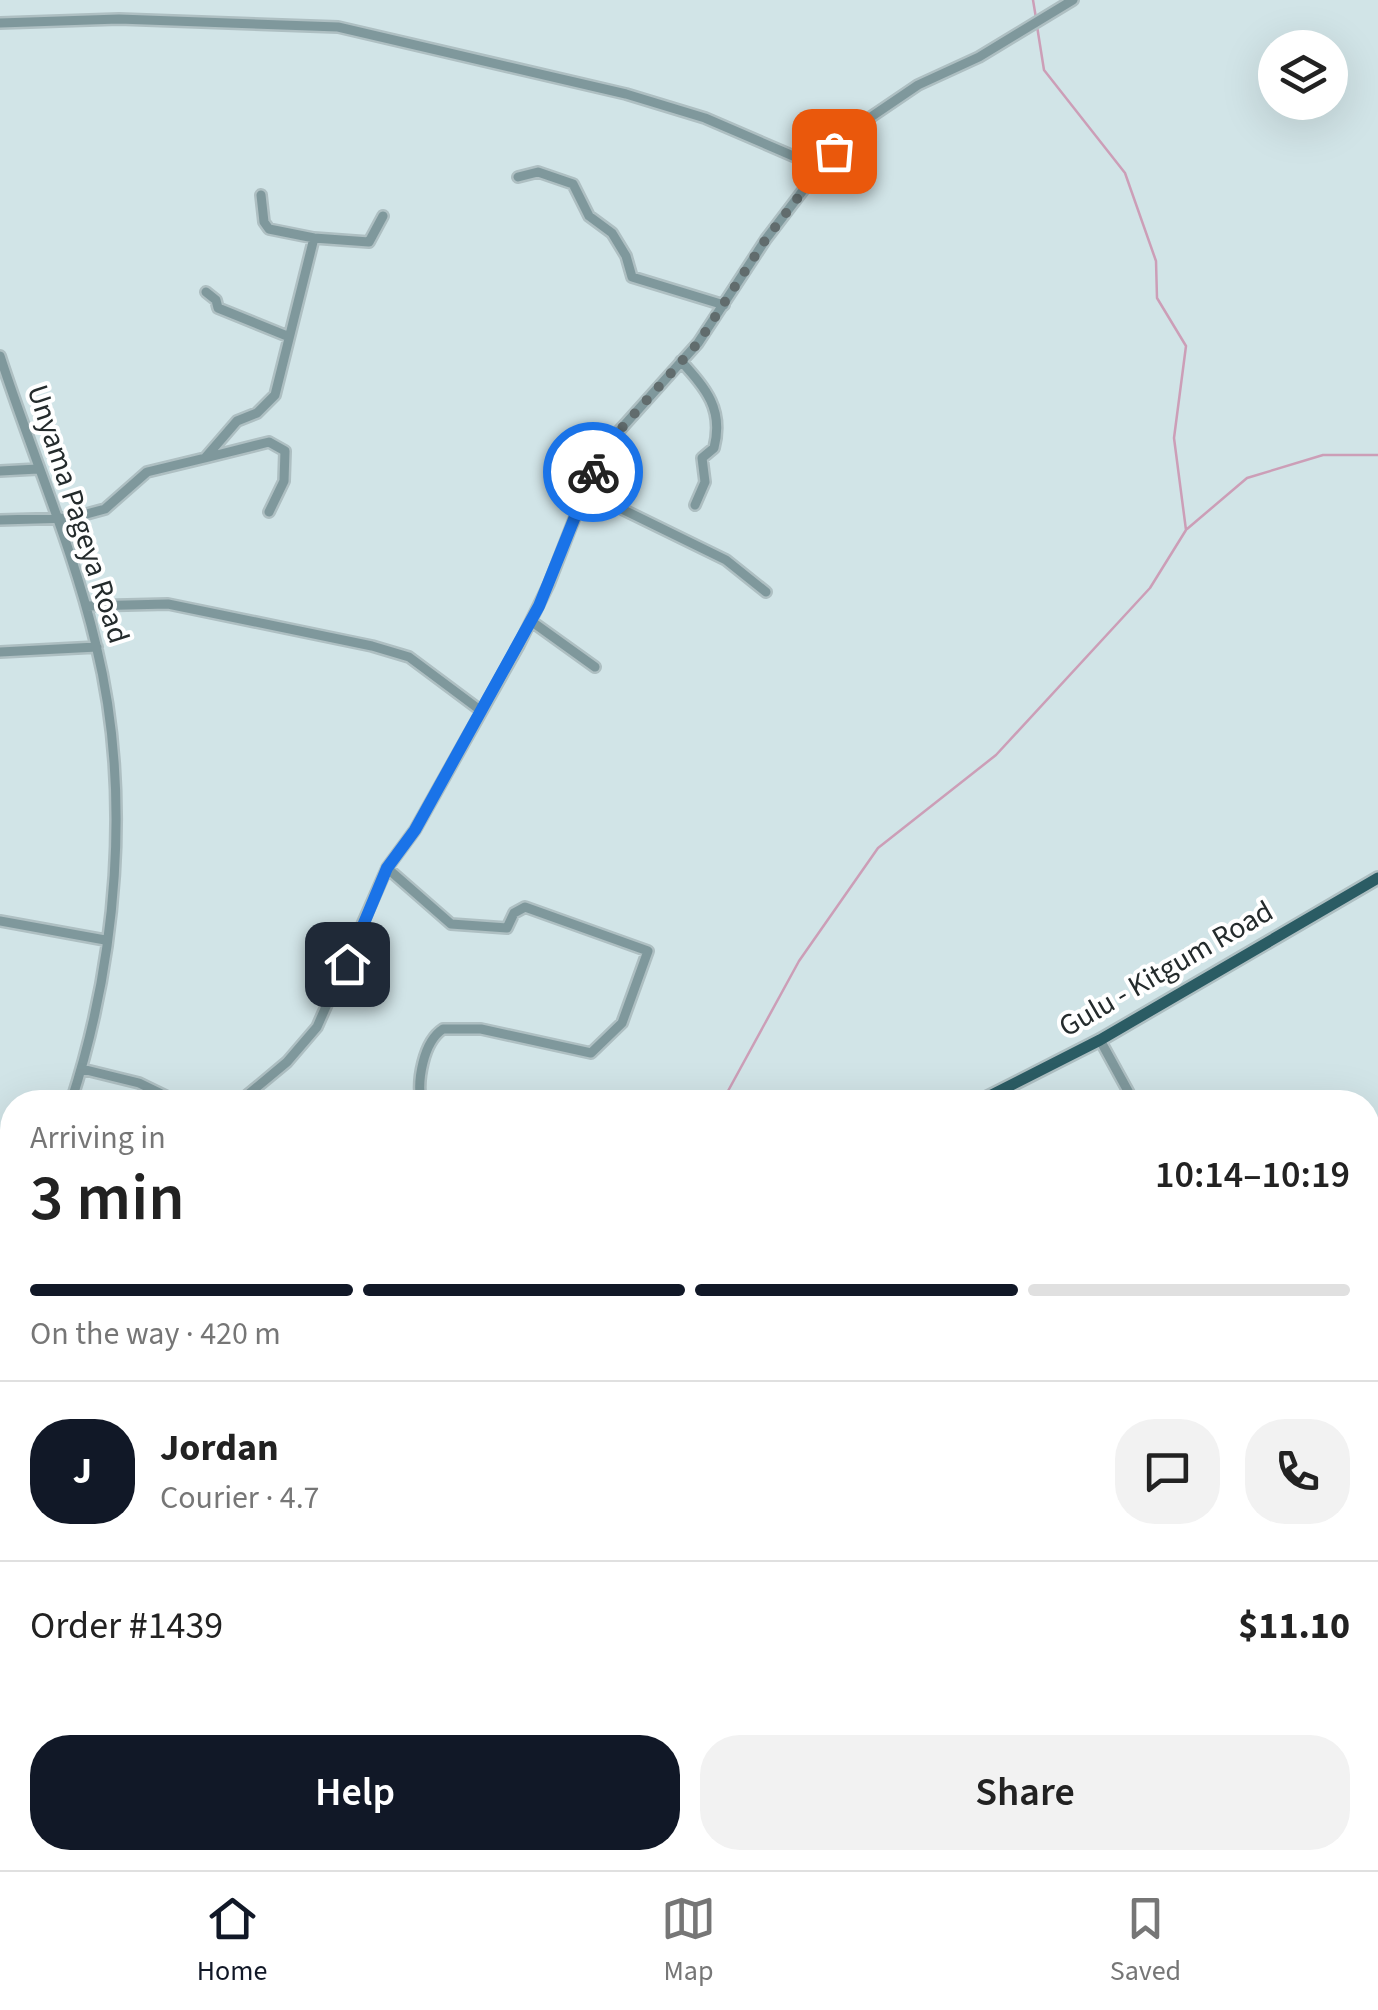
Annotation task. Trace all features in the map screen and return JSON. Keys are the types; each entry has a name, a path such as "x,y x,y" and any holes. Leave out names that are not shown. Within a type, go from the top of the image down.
{"main road":[{"name":"Gulu - Kitgum Road","path":"1002,1090 1100,1040 1378,878"}],"street":[{"path":"253,1090 288,1062 317,1026 387,868 415,830 532,621 585,491 619,431 680,361 724,305 766,239 862,122 918,86 979,57 1073,0"},
{"path":"0,23 119,19 338,27 626,94 705,118 821,168"},
{"path":"518,177 538,172 573,184 589,216 612,233 626,256 632,277 724,305"},
{"path":"261,195 264,222 270,229 314,238 369,242 383,216"},
{"path":"205,458 236,421 257,413 275,395 314,238"},
{"path":"206,292 216,300 218,308 288,336"},
{"name":"Unyama Pageya Road","path":"0,356 97,646 114,807 100,1000 75,1090"},
{"path":"680,361 702,384 719,416 714,448 702,458 705,482 694,506"},
{"path":"0,520 88,516 105,509 147,472 269,442 285,451 284,481 269,512"},
{"path":"0,472 38,468"},
{"path":"585,491 726,560 766,592"},
{"path":"86,606 168,604 372,646 408,657 480,710"},
{"path":"532,621 595,668"},
{"path":"0,652 97,646"},
{"path":"387,868 457,926 507,928 514,913 525,907 648,951 622,1023 591,1053 482,1029 443,1029 429,1046 418,1090"},
{"path":"0,921 105,940"},
{"path":"1100,1040 1127,1090"},
{"path":"82,1069 153,1090"}],"waterway":[{"path":"1033,0 1036,18"},
{"path":"729,1090 799,961 878,848 996,755 1150,588 1186,530 1174,438 1186,346 1157,298 1156,261 1125,173 1044,70 1037,26"},
{"path":"1187,529 1247,478 1323,455 1378,455"}],"way so far":[{"path":"593,472 619,431 698,343 766,239 834,151"}],"route":[{"path":"347,964 387,868 415,830 539,606 593,472"}]}
